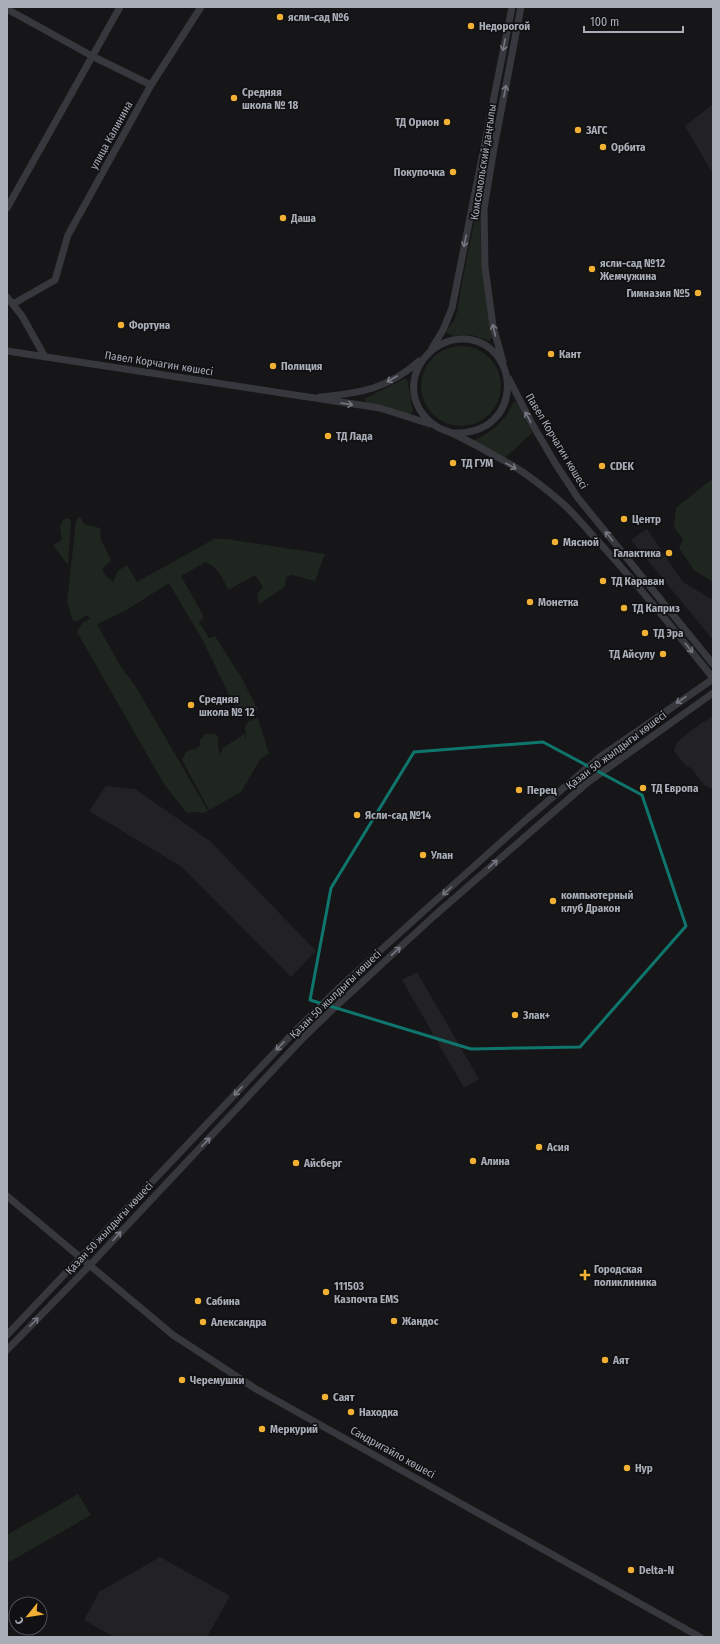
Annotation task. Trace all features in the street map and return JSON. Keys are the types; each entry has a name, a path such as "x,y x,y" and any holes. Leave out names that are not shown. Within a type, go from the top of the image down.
{"street":[{"path":"7,208 120,7"},
{"name":"улица Калинина","path":"13,304 55,280 68,235 151,85 201,7"},
{"name":"Комсомольский даңғылы","path":"432,349 443,330 452,308 512,7"},
{"name":"Комсомольский даңғылы","path":"504,368 493,326 485,267 484,209 521,7"},
{"path":"7,9 92,56 151,85"},
{"path":"7,297 13,304 45,357"},
{"path":"453,433 466,433 479,430 500,414 506,402 508,388 507,375 498,357 489,349 472,341 454,340 442,343 432,349 424,357 417,369 414,382 414,395 419,408 426,419 437,427 453,433 517,469 562,502 609,553 713,678"},
{"name":"Павел Корчагин көшесі","path":"7,351 380,408 437,427"},
{"name":"Павел Корчагин көшесі","path":"308,398 356,393 374,388 392,380 415,365 424,357"},
{"name":"Павел Корчагин көшесі","path":"507,375 535,429 578,498 713,664"},
{"path":"680,638 687,632"},
{"name":"Қазан 50 жылдығы көшесі","path":"7,1335 82,1258 120,1215 265,1062 341,986 528,818 600,757 713,678"},
{"name":"Қазан 50 жылдығы көшесі","path":"7,1350 90,1265 302,1040 338,1004 434,916 587,783 713,693"},
{"path":"528,818 536,827"},
{"path":"265,1062 274,1071"},
{"path":"7,1196 82,1258"},
{"path":"120,1215 129,1223"},
{"name":"Сандригайло көшесі","path":"82,1258 173,1335 250,1386 700,1637"},
{"path":"16,1325 24,1332"}],"highlighted area":[{"path":"543,742 642,795 686,926 580,1047 471,1049 310,1000 331,888 414,752"}],"shaded area":[{"path":"713,104 713,174 685,126"},
{"path":"490,141 492,142 485,177 481,212 483,274 493,336 489,341 472,335 454,336 447,333 447,329 454,321 457,312"},
{"path":"461,346 476,349 489,358 498,371 501,386 498,401 489,414 476,423 461,426 446,423 433,414 424,401 421,386 424,371 433,358 446,349"},
{"path":"404,379 407,379 413,412 410,414 367,404 364,399"},
{"path":"514,401 517,403 532,433 505,458 474,443 474,440 493,429 503,420"},
{"path":"713,478 713,582 694,570 679,548 683,539 674,527 676,508"},
{"path":"80,516 84,524 100,528 101,540 111,560 102,569 106,576 113,582 118,571 127,565 137,582 214,539 227,539 325,554 315,581 292,575 286,577 285,587 259,604 257,594 263,587 255,575 228,590 220,574 214,567 206,562 181,576 204,617 199,622 209,638 215,636 241,677 258,710 244,715 238,713 203,641 169,583 125,611 97,624 119,664 136,687 208,811 203,813 187,813 164,784 77,632 82,623 90,619 87,615 76,622 72,619 67,601 76,521"},
{"path":"67,518 71,520 68,565 53,545 62,540 60,526 63,520"},
{"path":"647,529 683,582 713,600 713,640 631,540"},
{"path":"713,716 713,788 710,788 705,786 691,768 685,765 674,751 677,742"},
{"path":"258,718 269,754 261,758 241,792 209,810 182,760 186,752 193,749 194,750 201,745 199,742 205,734 215,734 218,737 220,756 223,748 244,734 246,740 245,727 248,722"},
{"path":"106,786 135,789 210,841 316,951 291,977 182,867 89,811"},
{"path":"417,972 479,1079 464,1088 402,980"},
{"path":"78,1494 91,1515 9,1562 7,1558 7,1535"},
{"path":"160,1557 230,1596 207,1637 114,1637 84,1620 99,1592"}],"place":[{"name":"ясли-сад №6","path":"280,17"},
{"name":"Недорогой","path":"471,26"},
{"name":"Средняя школа № 18","path":"234,98"},
{"name":"ТД Орион","path":"447,122"},
{"name":"ЗАГС","path":"578,130"},
{"name":"Орбита","path":"603,147"},
{"name":"Покупочка","path":"453,172"},
{"name":"Даша","path":"283,218"},
{"name":"ясли-сад №12 Жемчужина","path":"592,269"},
{"name":"Гимназия №5","path":"698,293"},
{"name":"Фортуна","path":"121,325"},
{"name":"Кант","path":"551,354"},
{"name":"Полиция","path":"273,366"},
{"name":"ТД Лада","path":"328,436"},
{"name":"ТД ГУМ","path":"453,463"},
{"name":"CDEK","path":"602,466"},
{"name":"Центр","path":"624,519"},
{"name":"Мясной","path":"555,542"},
{"name":"Галактика","path":"669,553"},
{"name":"ТД Караван","path":"603,581"},
{"name":"Монетка","path":"530,602"},
{"name":"ТД Каприз","path":"624,608"},
{"name":"ТД Эра","path":"645,633"},
{"name":"ТД Айсулу","path":"663,654"},
{"name":"Средняя школа № 12","path":"191,705"},
{"name":"ТД Европа","path":"643,788"},
{"name":"Перец","path":"519,790"},
{"name":"Ясли-сад №14","path":"357,815"},
{"name":"Улан","path":"423,855"},
{"name":"компьютерный клуб Дракон","path":"553,901"},
{"name":"Злак+","path":"515,1015"},
{"name":"Асия","path":"539,1147"},
{"name":"Алина","path":"473,1161"},
{"name":"Айсберг","path":"296,1163"},
{"name":"Городская поликлиника","path":"585,1275"},
{"name":"111503 Казпочта EMS","path":"326,1292"},
{"name":"Сабина","path":"198,1301"},
{"name":"Жандос","path":"394,1321"},
{"name":"Александра","path":"203,1322"},
{"name":"Аят","path":"605,1360"},
{"name":"Черемушки","path":"182,1380"},
{"name":"Саят","path":"325,1397"},
{"name":"Находка","path":"351,1412"},
{"name":"Меркурий","path":"262,1429"},
{"name":"Нур","path":"627,1468"},
{"name":"Delta-N","path":"631,1570"}]}
